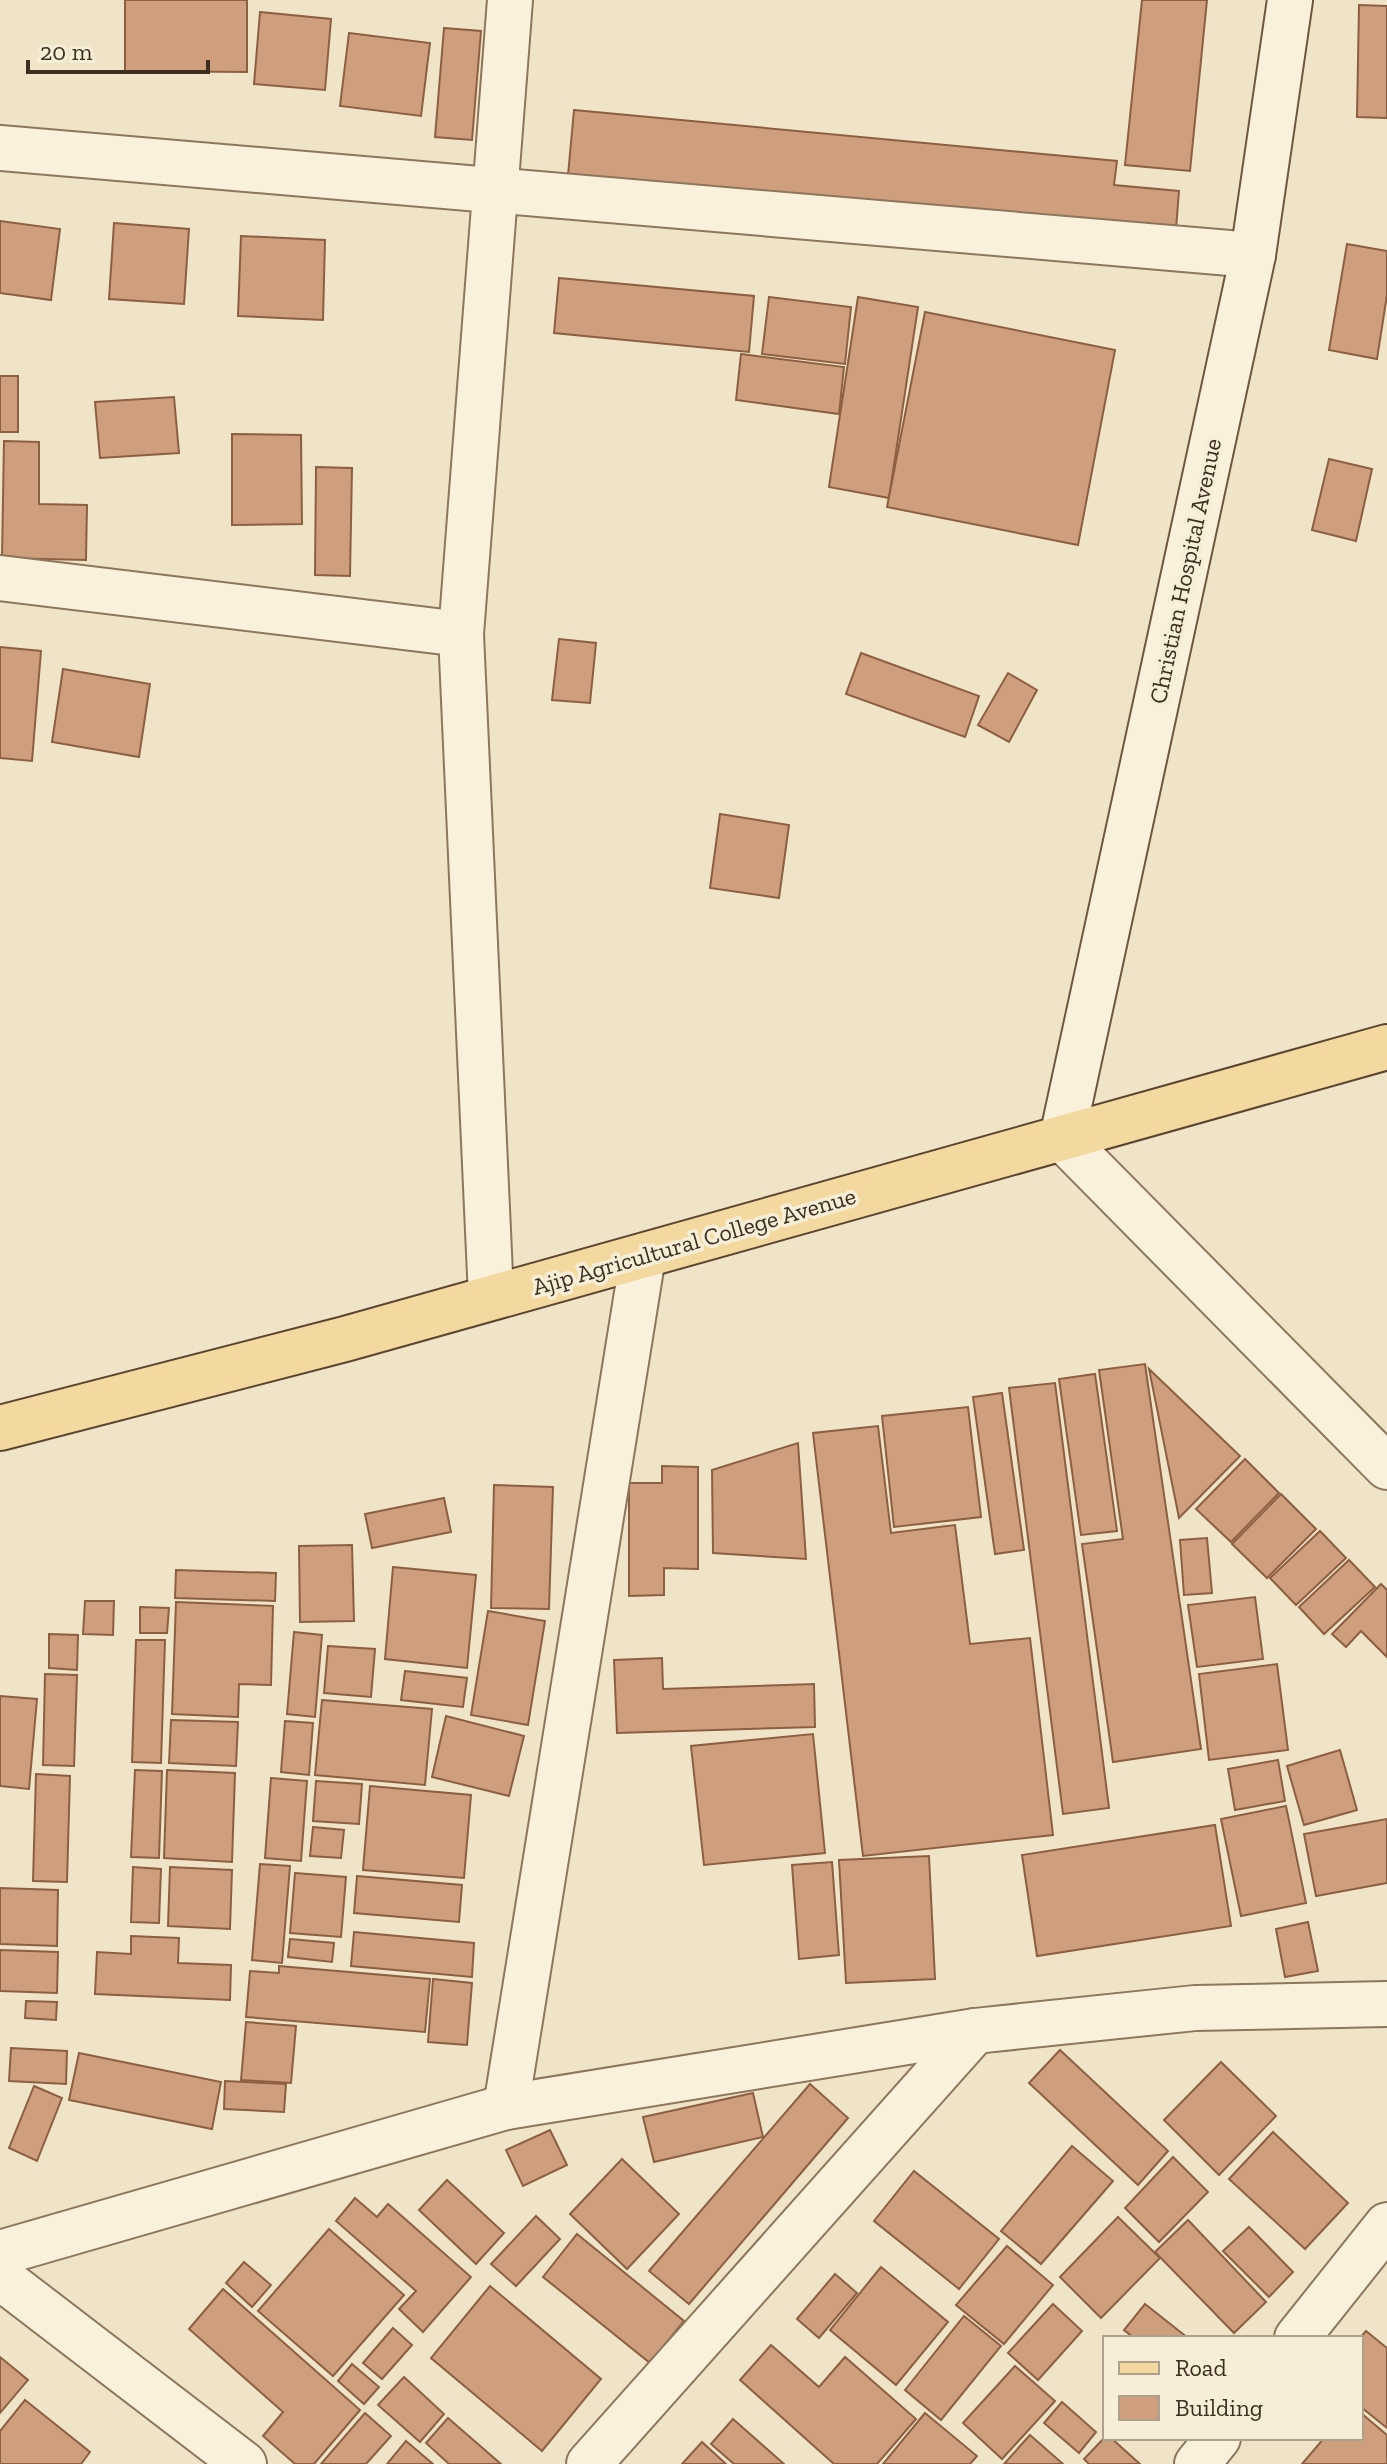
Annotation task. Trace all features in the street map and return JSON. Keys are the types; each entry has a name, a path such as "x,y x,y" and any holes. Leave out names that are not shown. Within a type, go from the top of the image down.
{"main road":[{"name":"Ajip Agricultural College Avenue","path":"0,1428 330,1343 1387,1047"}],"street":[{"path":"491,1297 461,634 510,0"},
{"name":"Christian Hospital Avenue","path":"1062,1138 1253,255 1290,0"},
{"path":"0,148 1253,255"},
{"path":"0,578 461,634"},
{"path":"1062,1138 1387,1467"},
{"path":"506,2107 643,1256"},
{"path":"0,2253 506,2107 975,2031 1195,2008 1387,2004"},
{"path":"589,2464 975,2031"},
{"path":"1299,2336 1387,2225"},
{"path":"0,2277 244,2464"},
{"path":"1197,2464 1216,2440"}],"building":[{"path":"125,0 247,0 247,72 125,71"},
{"path":"1142,0 1207,0 1190,171 1125,165"},
{"path":"1359,5 1387,6 1387,118 1357,117"},
{"path":"260,12 331,19 325,90 254,84"},
{"path":"444,28 481,31 472,140 435,137"},
{"path":"349,33 430,43 421,116 340,106"},
{"path":"574,110 1117,161 1114,185 1179,191 1175,242 567,186"},
{"path":"0,221 60,229 51,300 0,293"},
{"path":"114,223 189,229 184,304 109,299"},
{"path":"241,236 325,240 323,320 238,316"},
{"path":"1347,244 1387,251 1387,295 1377,359 1329,350"},
{"path":"559,278 754,296 749,352 554,333"},
{"path":"769,297 851,307 845,364 762,354"},
{"path":"858,297 918,307 889,498 829,487"},
{"path":"925,312 1115,350 1078,545 887,507"},
{"path":"741,354 844,367 839,414 736,400"},
{"path":"0,376 18,376 18,432 0,432"},
{"path":"174,397 179,453 100,458 95,402"},
{"path":"232,434 301,435 302,524 232,525"},
{"path":"4,441 39,442 39,504 87,505 86,560 2,558"},
{"path":"1329,459 1372,469 1356,541 1312,530"},
{"path":"316,467 352,468 350,576 315,575"},
{"path":"559,639 596,643 590,703 552,700"},
{"path":"0,647 41,651 32,761 0,758"},
{"path":"861,653 979,696 965,737 846,694"},
{"path":"63,669 150,684 139,757 52,742"},
{"path":"1008,673 1037,690 1009,742 978,725"},
{"path":"720,814 789,825 779,898 710,888"},
{"path":"1145,1364 1201,1749 1113,1762 1082,1544 1123,1539 1099,1370"},
{"path":"1149,1369 1240,1456 1179,1518"},
{"path":"1095,1374 1117,1531 1081,1535 1059,1379"},
{"path":"1055,1383 1109,1808 1063,1814 1009,1388"},
{"path":"1002,1393 1024,1550 995,1554 973,1397"},
{"path":"968,1407 981,1517 894,1527 882,1416"},
{"path":"878,1426 891,1533 955,1525 970,1644 1030,1638 1053,1835 863,1856 813,1433"},
{"path":"798,1443 806,1559 713,1553 712,1470"},
{"path":"1245,1459 1279,1493 1231,1542 1196,1509"},
{"path":"662,1466 698,1467 698,1569 664,1568 664,1595 629,1596 629,1483 662,1483"},
{"path":"494,1485 553,1487 549,1609 491,1608"},
{"path":"1281,1494 1316,1529 1267,1578 1232,1544"},
{"path":"444,1498 451,1532 372,1548 365,1514"},
{"path":"1320,1531 1346,1558 1296,1605 1270,1578"},
{"path":"1207,1538 1212,1593 1184,1595 1180,1540"},
{"path":"352,1545 354,1621 300,1622 299,1546"},
{"path":"1349,1560 1375,1587 1324,1634 1299,1607"},
{"path":"393,1567 476,1575 467,1668 385,1659"},
{"path":"176,1570 276,1573 275,1601 175,1598"},
{"path":"1381,1584 1387,1590 1387,1657 1361,1631 1346,1647 1332,1634"},
{"path":"1255,1597 1263,1659 1197,1667 1188,1605"},
{"path":"85,1601 114,1601 113,1635 83,1634"},
{"path":"176,1602 273,1606 271,1685 239,1684 238,1717 172,1714"},
{"path":"140,1607 169,1608 167,1633 140,1633"},
{"path":"488,1611 545,1621 528,1725 471,1715"},
{"path":"294,1632 322,1635 315,1717 287,1714"},
{"path":"49,1634 78,1635 77,1670 49,1668"},
{"path":"136,1640 165,1640 161,1763 132,1762"},
{"path":"328,1646 375,1649 371,1697 324,1693"},
{"path":"662,1658 663,1689 814,1684 815,1727 617,1733 614,1660"},
{"path":"1277,1664 1288,1750 1209,1760 1199,1674"},
{"path":"405,1671 467,1678 463,1707 401,1700"},
{"path":"45,1674 77,1675 74,1766 43,1765"},
{"path":"0,1696 37,1699 29,1789 0,1786"},
{"path":"322,1700 432,1709 425,1785 315,1775"},
{"path":"446,1716 524,1736 509,1796 432,1777"},
{"path":"171,1720 238,1722 236,1766 169,1763"},
{"path":"285,1721 313,1723 309,1775 281,1772"},
{"path":"813,1734 825,1853 704,1865 691,1746"},
{"path":"1340,1750 1357,1810 1304,1825 1287,1766"},
{"path":"1278,1760 1285,1801 1235,1810 1228,1769"},
{"path":"135,1770 162,1771 159,1858 131,1857"},
{"path":"167,1770 235,1773 232,1862 164,1858"},
{"path":"36,1774 70,1776 67,1882 33,1881"},
{"path":"271,1778 307,1781 301,1861 265,1858"},
{"path":"316,1781 362,1784 359,1824 313,1821"},
{"path":"370,1786 471,1795 464,1878 363,1870"},
{"path":"1286,1806 1306,1903 1241,1916 1221,1819"},
{"path":"1387,1819 1387,1883 1316,1896 1304,1834"},
{"path":"1215,1825 1231,1926 1037,1956 1022,1855"},
{"path":"313,1827 344,1830 341,1858 310,1856"},
{"path":"929,1856 935,1979 846,1983 839,1860"},
{"path":"832,1862 839,1955 799,1959 792,1865"},
{"path":"260,1864 290,1866 282,1963 252,1960"},
{"path":"133,1867 161,1869 159,1923 131,1922"},
{"path":"170,1867 232,1870 230,1929 168,1926"},
{"path":"295,1873 346,1877 341,1937 290,1933"},
{"path":"357,1876 462,1885 459,1922 354,1913"},
{"path":"0,1888 58,1890 57,1946 0,1944"},
{"path":"1308,1922 1318,1971 1285,1977 1276,1929"},
{"path":"354,1932 474,1943 472,1977 351,1966"},
{"path":"131,1936 179,1938 178,1963 231,1965 230,2000 95,1994 97,1952 131,1954"},
{"path":"290,1939 334,1943 332,1962 288,1957"},
{"path":"0,1950 58,1952 57,1993 0,1991"},
{"path":"279,1966 430,1979 425,2032 246,2017 250,1971 279,1973"},
{"path":"433,1979 472,1983 467,2045 428,2042"},
{"path":"26,2001 57,2002 56,2020 25,2018"},
{"path":"246,2022 296,2026 291,2083 241,2080"},
{"path":"11,2048 67,2051 66,2084 9,2081"},
{"path":"1060,2050 1168,2151 1138,2185 1029,2083"},
{"path":"79,2053 221,2082 212,2129 69,2100"},
{"path":"1221,2062 1276,2116 1219,2175 1164,2120"},
{"path":"225,2081 286,2084 284,2112 224,2109"},
{"path":"810,2084 848,2118 689,2304 649,2271"},
{"path":"34,2086 62,2098 37,2161 9,2148"},
{"path":"753,2093 763,2137 654,2162 643,2117"},
{"path":"550,2130 567,2165 523,2186 506,2150"},
{"path":"1273,2132 1348,2203 1305,2249 1229,2179"},
{"path":"1072,2146 1113,2181 1041,2264 1001,2231"},
{"path":"1173,2157 1208,2192 1159,2242 1125,2208"},
{"path":"622,2159 679,2214 627,2269 570,2214"},
{"path":"914,2171 999,2239 959,2289 874,2221"},
{"path":"447,2180 504,2233 476,2264 419,2210"},
{"path":"355,2198 377,2217 388,2204 471,2277 423,2332 399,2309 416,2291 336,2221"},
{"path":"536,2216 560,2239 516,2286 491,2264"},
{"path":"1118,2217 1160,2258 1101,2318 1060,2277"},
{"path":"1188,2220 1266,2302 1234,2333 1155,2252"},
{"path":"1249,2227 1293,2272 1269,2297 1223,2251"},
{"path":"329,2229 404,2295 333,2376 258,2311"},
{"path":"577,2234 684,2321 650,2363 543,2277"},
{"path":"1007,2246 1053,2285 1004,2344 956,2305"},
{"path":"244,2262 271,2285 252,2307 226,2283"},
{"path":"881,2267 948,2322 896,2385 830,2330"},
{"path":"835,2274 857,2293 819,2338 797,2319"},
{"path":"490,2286 601,2379 542,2451 431,2358"},
{"path":"223,2289 360,2410 314,2464 295,2464 263,2436 283,2412 189,2329"},
{"path":"1053,2304 1082,2331 1038,2380 1008,2353"},
{"path":"1145,2304 1185,2336 1132,2336 1124,2330"},
{"path":"964,2316 1001,2346 941,2420 905,2390"},
{"path":"393,2328 412,2345 382,2379 363,2363"},
{"path":"1366,2331 1387,2348 1387,2428 1363,2409 1362,2336"},
{"path":"771,2345 819,2387 845,2357 916,2419 877,2464 834,2464 740,2380"},
{"path":"0,2357 28,2380 0,2413"},
{"path":"352,2364 379,2387 364,2404 338,2381"},
{"path":"1015,2366 1055,2401 1002,2459 963,2423"},
{"path":"404,2377 444,2414 420,2442 378,2405"},
{"path":"25,2400 90,2452 81,2464 0,2464 0,2431"},
{"path":"1062,2402 1096,2432 1079,2453 1044,2423"},
{"path":"365,2413 391,2436 366,2464 321,2464"},
{"path":"925,2413 977,2456 970,2464 883,2464"},
{"path":"1363,2415 1387,2435 1387,2464 1302,2464 1322,2440 1363,2440"},
{"path":"448,2418 501,2464 449,2464 426,2443"},
{"path":"733,2419 784,2464 734,2464 711,2444"},
{"path":"1030,2435 1063,2464 1004,2464"},
{"path":"1103,2439 1113,2440 1140,2464 1089,2464 1084,2459"},
{"path":"406,2441 433,2464 387,2464"},
{"path":"702,2442 726,2464 682,2464"}]}
